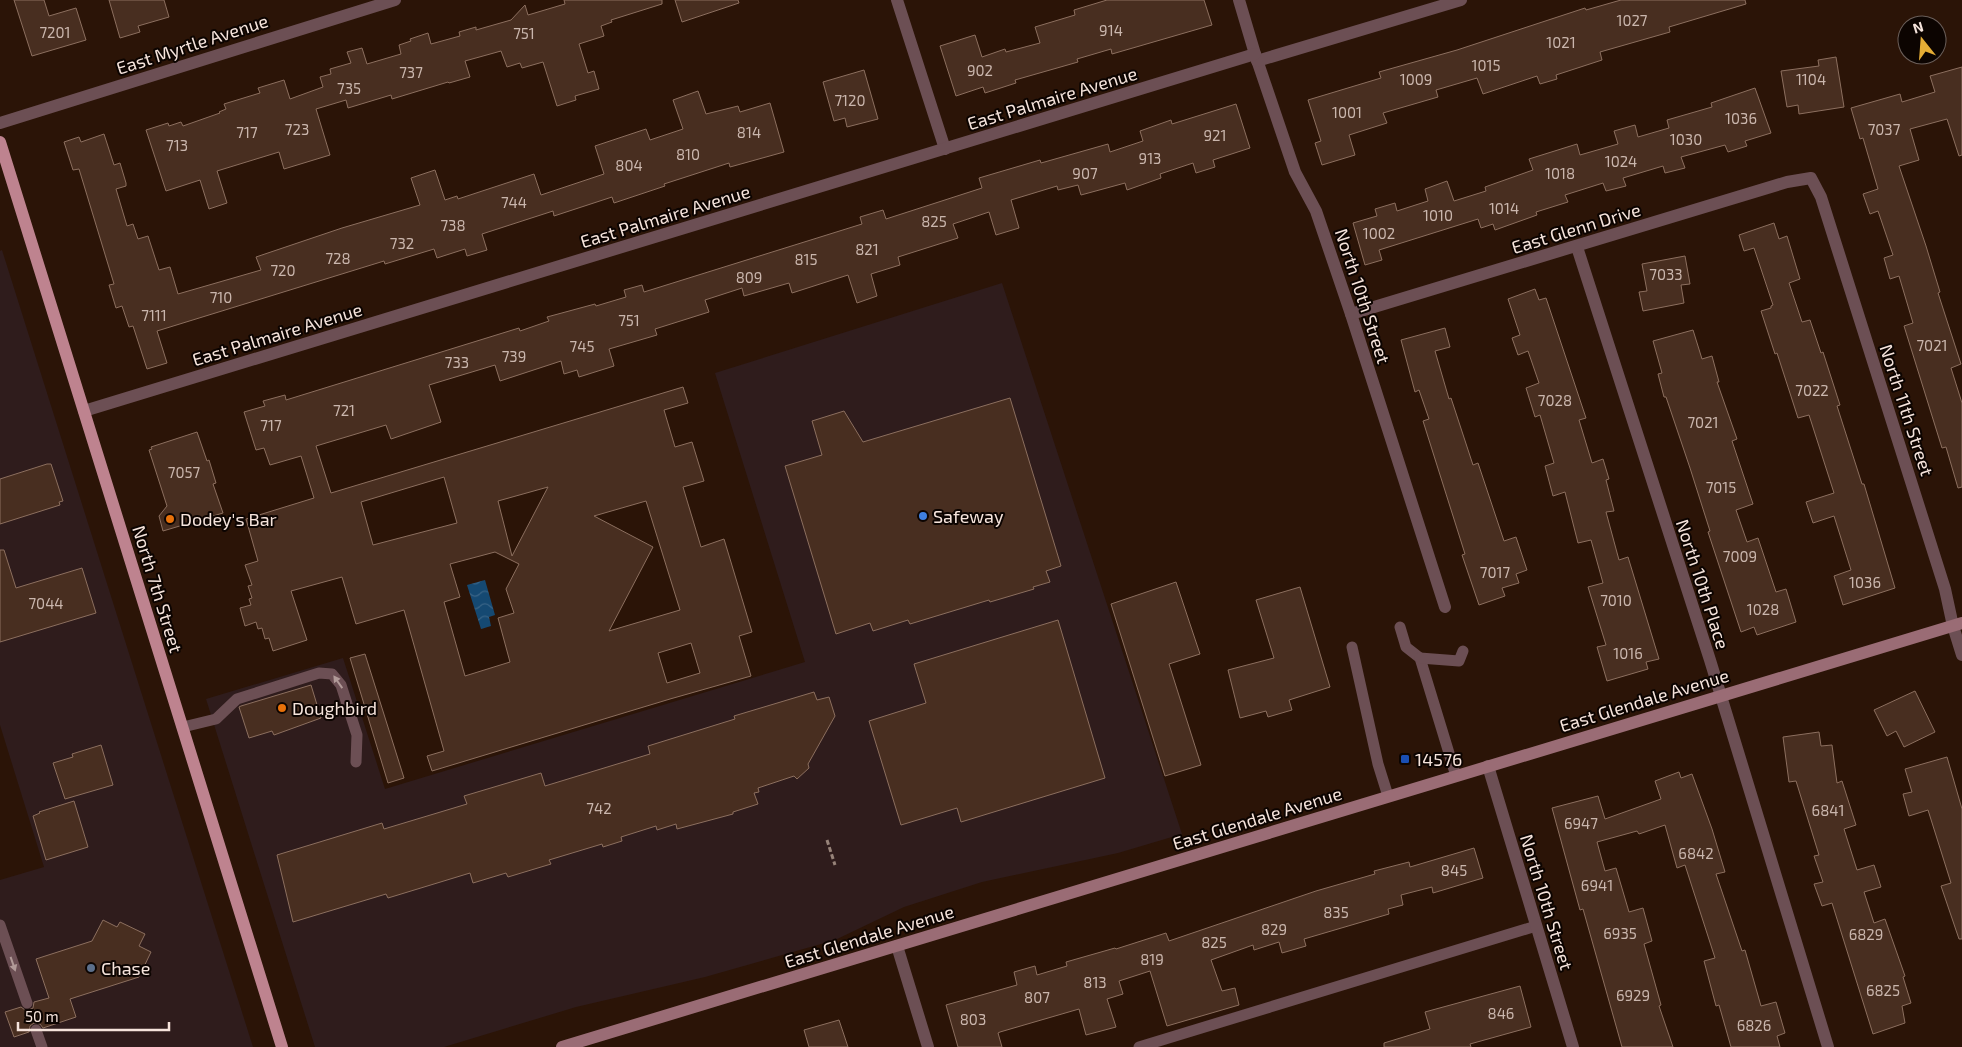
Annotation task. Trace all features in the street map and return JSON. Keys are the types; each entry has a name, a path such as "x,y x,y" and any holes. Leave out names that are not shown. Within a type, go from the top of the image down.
{"main road":[{"name":"North 7th Street","path":"0,142 282,1047"},
{"name":"East Glendale Avenue","path":"562,1047 595,1042 896,946 1958,624"}],"street":[{"name":"East Myrtle Avenue","path":"0,124 395,0"},
{"path":"897,0 945,148"},
{"name":"North 10th Street","path":"1239,0 1256,58 1295,172 1316,210 1445,607"},
{"name":"East Palmaire Avenue","path":"84,411 945,148 1461,0"},
{"name":"East Glenn Drive","path":"1351,314 1787,182 1812,178"},
{"name":"North 11th Street","path":"1812,178 1821,197 1942,580 1958,624 1962,655"},
{"name":"North 10th Place","path":"1576,247 1720,696 1828,1047"},
{"name":"North 10th Street","path":"1488,766 1573,1047"},
{"path":"896,946 928,1047"}],"lane":[{"path":"1400,627 1406,648 1420,658 1459,661 1464,652"},
{"path":"1352,647 1378,764 1388,796"},
{"path":"1420,658 1456,776"},
{"path":"182,727 216,718 238,699 319,673 332,674 341,685 357,735 356,762"},
{"path":"0,925 27,1003"},
{"path":"1139,1047 1536,926"},
{"path":"36,1030 42,1047"}],"path":[{"path":"827,840 835,865"}],"shaded area":[{"path":"2,250 253,1047 0,1047 0,880 44,867 0,725 0,251"},
{"path":"1002,283 1182,834 1118,853 982,882 904,907 835,940 705,977 576,1007 444,1047 315,1047 206,699 343,658 385,789 805,662 715,373"}],"water":[{"path":"485,580 495,615 489,617 491,626 481,629 467,585"}],"building":[{"path":"14,0 44,0 49,16 76,8 86,40 32,56"},
{"path":"109,0 164,0 169,17 138,26 140,32 120,38"},
{"path":"564,0 662,0 662,4 611,20 612,22 601,26 604,36 579,44 588,73 594,71 599,89 575,96 576,100 557,106 543,62 522,68 520,63 507,67 501,51 465,61 470,77 392,99 391,95 348,108 346,100 316,109 330,155 284,169 279,152 217,171 227,203 209,209 200,180 166,191 146,130 168,123 169,126 181,122 183,126 220,113 226,109 224,104 260,93 258,88 284,80 290,99 323,87 320,77 331,74 330,69 351,63 347,52 362,48 367,64 401,54 399,45 428,33 431,44 460,36 459,32 476,27 476,30 511,20 525,5 528,15 565,4"},
{"path":"675,0 738,0 739,3 682,22"},
{"path":"1107,0 1204,0 1212,25 1112,54 1111,49 1077,59 1078,62 1015,80 1016,83 985,93 983,87 956,96 940,46 975,35 982,57 1005,49 1006,52 1040,43 1035,27 1075,15 1074,10"},
{"path":"1621,0 1745,0 1746,4 1669,27 1670,32 1600,52 1602,60 1556,75 1557,79 1540,84 1537,76 1483,94 1477,78 1436,90 1438,97 1383,113 1387,123 1349,135 1355,155 1322,165 1315,143 1321,141 1308,100 1381,78 1379,72 1457,50 1585,8 1586,10"},
{"path":"1836,57 1844,107 1799,114 1798,105 1787,107 1781,71 1819,66 1818,60"},
{"path":"1962,67 1962,155 1959,156 1947,119 1910,129 1919,160 1899,166 1926,246 1940,292 1938,293 1961,364 1951,368 1962,403 1962,487 1958,488 1946,447 1942,448 1904,326 1913,323 1899,276 1890,279 1884,258 1893,255 1878,211 1870,214 1863,194 1878,189 1863,138 1860,139 1851,108 1900,94 1902,102 1935,92 1930,76"},
{"path":"864,70 878,119 847,127 845,118 834,121 823,82"},
{"path":"1755,88 1771,133 1745,141 1747,146 1728,152 1725,145 1681,157 1685,168 1665,173 1663,166 1623,178 1626,186 1606,191 1603,183 1565,195 1568,202 1536,212 1537,215 1495,230 1493,224 1481,228 1478,219 1379,250 1382,260 1365,265 1353,223 1377,216 1375,209 1395,203 1397,211 1428,201 1425,189 1447,181 1454,201 1486,191 1485,187 1533,170 1529,159 1577,144 1580,155 1618,144 1614,131 1635,125 1638,137 1669,128 1667,120 1712,107 1711,103"},
{"path":"698,91 706,114 738,106 740,112 770,103 784,152 730,167 729,163 664,184 665,186 614,203 612,197 554,216 553,211 482,234 487,250 467,256 465,249 437,258 434,249 385,264 384,261 157,331 167,363 147,369 133,326 129,327 122,306 116,308 109,285 114,284 79,169 73,170 64,142 79,137 81,142 104,134 114,165 120,163 126,183 126,186 116,189 127,226 133,224 138,239 148,236 159,270 170,267 178,294 261,270 256,257 342,228 420,205 411,178 435,170 445,200 457,196 458,199 534,174 541,195 604,174 595,146 646,129 650,140 683,129 673,100"},
{"path":"1236,104 1250,148 1213,160 1215,167 1196,173 1193,163 1160,174 1161,178 1127,190 1125,183 1081,195 1078,185 1058,190 1057,186 1011,200 1019,228 996,235 989,212 953,224 958,238 898,257 900,265 871,274 877,296 857,303 848,275 792,293 789,283 744,296 742,288 705,300 709,312 655,329 657,335 609,349 614,366 579,377 577,370 564,374 561,361 500,381 495,365 429,385 441,422 391,439 386,425 316,446 331,493 683,387 688,403 664,410 675,447 692,442 704,481 683,487 701,547 724,539 752,632 739,636 751,676 432,771 427,756 444,751 404,610 356,624 342,577 291,591 307,640 273,651 269,638 265,639 262,628 258,629 256,622 245,626 240,608 251,605 249,599 252,598 248,586 252,585 245,565 258,561 246,519 314,498 301,456 270,465 264,448 256,450 244,412 265,406 263,401 285,395 286,400 519,328 520,331 549,321 547,317 626,297 624,290 642,285 644,292 862,224 860,217 883,210 886,219 982,188 979,178 1040,160 1041,163 1108,144 1110,152 1143,141 1140,131 1171,120 1172,124","holes":["444,477 457,523 373,545 361,502","548,487 512,556 498,501","646,501 680,610 609,631 653,547 594,516","495,552 519,564 506,589 514,613 498,618 510,662 465,676 444,602 460,597 450,564","691,643 700,673 667,683 658,653"]},
{"path":"1774,223 1779,239 1787,236 1800,279 1789,283 1802,322 1810,320 1821,353 1823,352 1840,405 1837,406 1862,484 1864,484 1895,588 1843,605 1834,576 1851,570 1834,516 1813,523 1806,502 1834,493 1809,415 1798,418 1777,353 1775,354 1761,311 1771,308 1773,305 1754,248 1744,251 1739,235"},
{"path":"1685,256 1690,284 1681,285 1684,303 1643,311 1639,292 1647,291 1642,264"},
{"path":"1535,289 1539,300 1546,298 1586,418 1579,420 1592,463 1603,459 1609,479 1606,480 1614,511 1606,512 1619,560 1628,557 1659,659 1646,662 1648,669 1607,681 1597,647 1606,645 1588,587 1603,583 1591,540 1578,543 1565,492 1553,496 1545,466 1554,463 1540,415 1535,417 1526,388 1539,383 1528,351 1518,355 1512,338 1520,335 1508,299"},
{"path":"1445,328 1450,347 1435,351 1449,399 1451,398 1473,465 1478,463 1504,541 1516,537 1527,570 1516,574 1519,583 1502,588 1505,596 1479,605 1462,555 1465,554 1423,421 1429,419 1419,390 1415,392 1401,340"},
{"path":"1693,330 1702,359 1712,356 1719,382 1717,382 1737,439 1732,441 1753,504 1736,510 1747,542 1758,538 1776,592 1786,589 1796,622 1757,635 1754,627 1741,632 1708,532 1710,531 1690,468 1666,397 1664,397 1658,374 1662,373 1653,341"},
{"name":"Safeway","path":"1010,398 1061,566 1046,571 1050,582 1033,587 1034,589 990,602 989,600 910,624 908,620 873,631 870,623 836,634 785,466 822,455 812,421 844,411 863,442"},
{"path":"197,432 207,461 209,460 216,483 213,484 223,513 163,531 159,516 167,506 149,450 152,449 151,447"},
{"path":"51,464 63,501 59,502 60,505 0,524 0,479"},
{"path":"0,550 4,550 16,588 82,568 96,613 0,642"},
{"path":"1176,582 1200,654 1169,664 1201,765 1165,776 1111,604"},
{"path":"1300,587 1330,687 1289,700 1292,710 1268,717 1266,711 1240,718 1228,670 1274,658 1256,600"},
{"path":"1058,620 1105,778 961,822 957,808 901,825 869,721 926,703 914,664"},
{"path":"365,654 404,778 388,783 350,658"},
{"name":"Doughbird","path":"311,685 321,718 274,735 272,731 249,738 239,707"},
{"path":"1915,691 1935,732 1904,747 1896,731 1887,736 1874,710"},
{"path":"814,692 817,700 829,697 835,716 808,764 809,768 797,779 794,776 758,788 759,792 754,793 758,804 733,812 733,814 677,829 676,824 657,830 656,826 621,837 622,841 603,847 602,844 549,860 551,864 508,877 506,873 473,883 470,873 388,898 386,894 293,922 277,855 382,823 384,829 467,804 464,796 541,773 545,786 650,754 648,746 735,719 734,716"},
{"path":"1819,732 1821,746 1832,745 1837,783 1842,781 1856,825 1844,829 1857,870 1874,865 1881,887 1864,892 1874,923 1885,919 1905,976 1903,977 1911,1003 1902,1006 1905,1023 1873,1034 1832,903 1822,906 1814,884 1823,882 1814,856 1819,855 1796,781 1789,782 1783,737"},
{"path":"101,745 113,785 65,799 53,763 73,757 72,754"},
{"path":"1947,757 1962,809 1962,939 1959,939 1941,886 1951,883 1928,810 1909,816 1903,794 1912,792 1905,769"},
{"path":"1679,772 1681,778 1692,774 1712,829 1725,872 1716,874 1742,951 1745,950 1761,1006 1776,1002 1785,1033 1777,1036 1780,1047 1731,1047 1719,1005 1716,1006 1704,961 1715,958 1685,865 1677,868 1665,825 1639,834 1637,831 1597,842 1605,871 1616,868 1629,912 1643,908 1652,941 1644,944 1661,1005 1659,1006 1673,1047 1622,1047 1583,909 1580,910 1552,808 1598,796 1605,819 1661,799 1655,781"},
{"path":"74,801 88,847 46,860 33,816 39,812"},
{"path":"1474,848 1483,878 1433,893 1432,887 1401,895 1403,905 1388,909 1389,914 1304,939 1306,946 1282,953 1279,942 1254,950 1253,945 1211,960 1222,991 1235,988 1239,1005 1167,1026 1150,971 1119,981 1123,994 1107,999 1116,1027 1086,1035 1079,1009 1000,1032 998,1033 1002,1047 958,1047 946,1005 1017,985 1014,972 1035,966 1037,975 1067,966 1066,962 1166,933 1169,941 1316,891 1375,874 1374,871 1409,862 1410,867"},
{"name":"Chase","path":"103,920 117,927 120,922 145,934 139,946 151,952 139,977 70,999 76,1017 43,1028 40,1024 34,1023 30,1026 29,1032 14,1037 5,1012 21,1007 29,1010 33,1008 34,1002 49,998 36,959 92,941"},
{"path":"1520,986 1531,1027 1470,1044 1471,1047 1384,1047 1384,1043 1430,1029 1425,1012"},
{"path":"839,1020 848,1047 809,1047 804,1030"}],"place":[{"name":"Safeway","path":"923,516"},
{"name":"Dodey's Bar","path":"170,519"},
{"name":"Doughbird","path":"282,708"},
{"name":"14576","path":"1405,759"},
{"name":"Chase","path":"91,968"}]}
